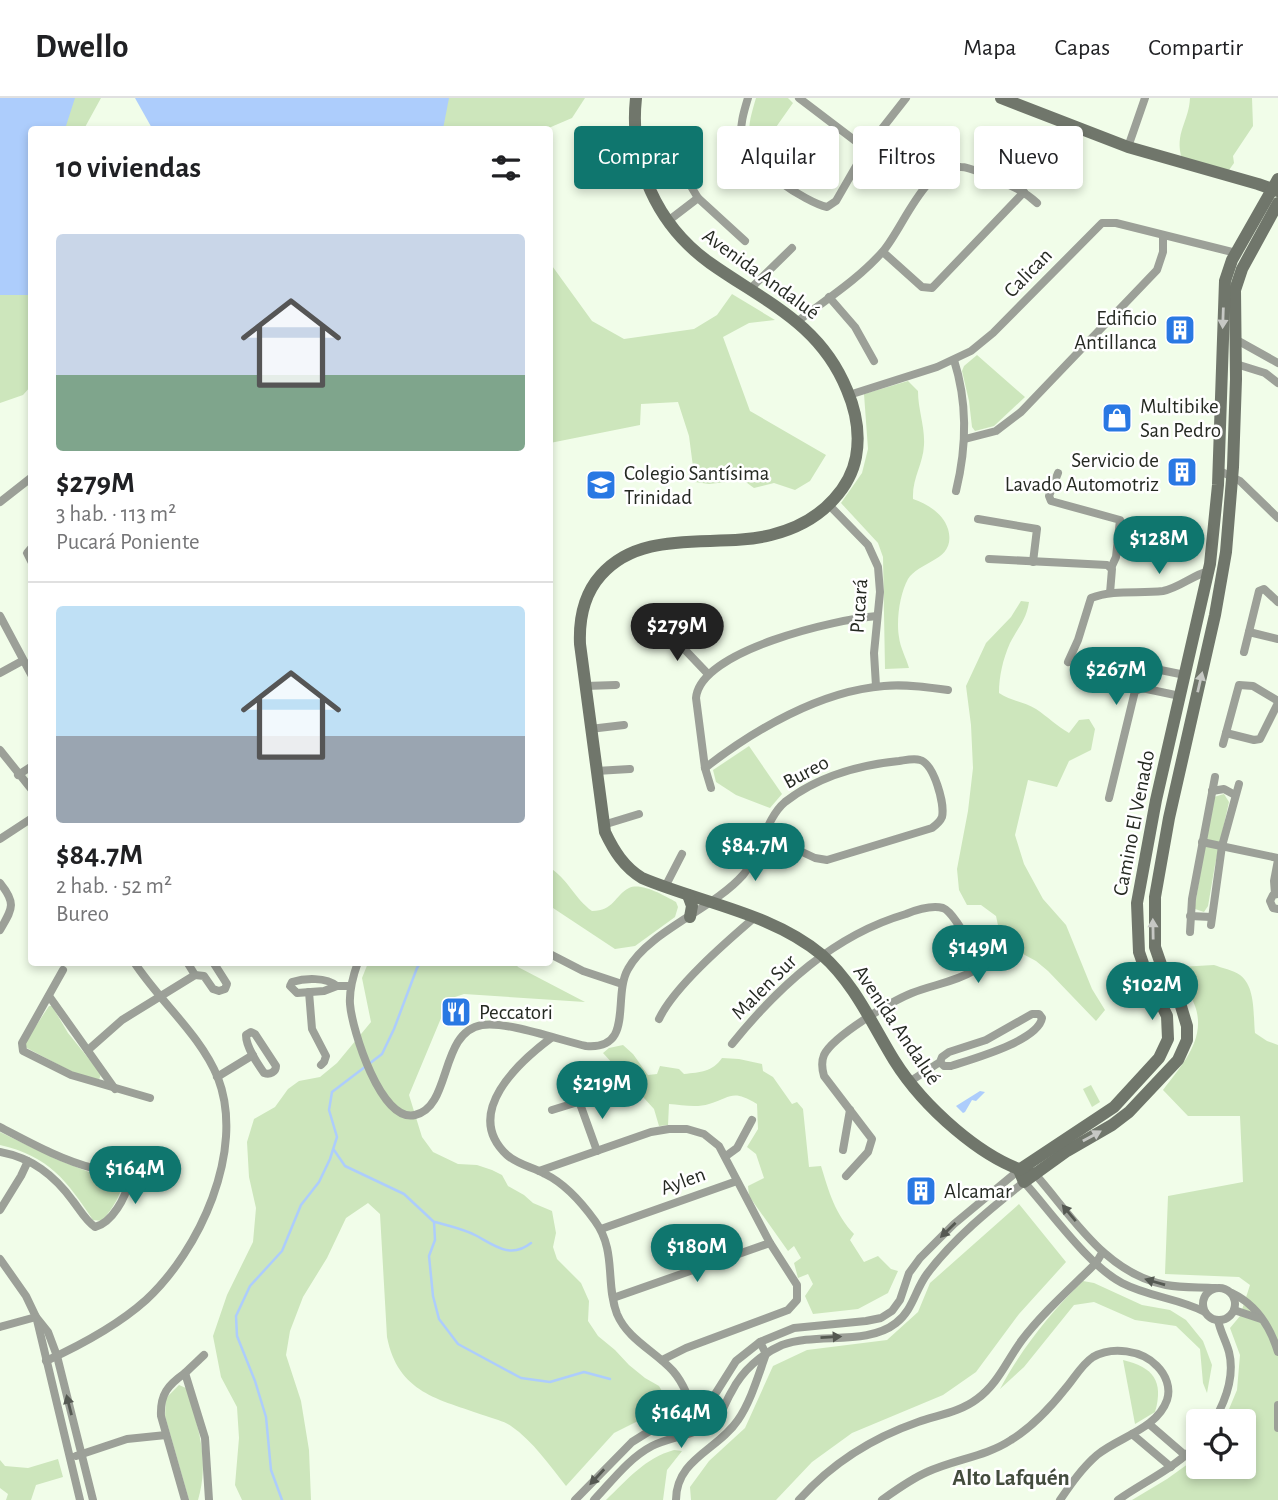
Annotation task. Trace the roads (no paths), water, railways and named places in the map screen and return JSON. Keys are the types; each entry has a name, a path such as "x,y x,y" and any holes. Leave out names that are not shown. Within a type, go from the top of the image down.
{"street":[{"name":"Avenida Andalué","path":"636,98 635,132 640,163 650,190 668,221 695,250 798,321 826,352 849,395 857,426 857,451 848,479 829,505 805,522 769,536 659,545 640,550 615,562 593,586 582,615 579,645 603,825 613,849 625,865 642,878 754,918 788,933 822,956 845,981 909,1082 925,1101 953,1127 1021,1176"},
{"path":"748,98 742,127 743,144 764,168 810,202 827,207 833,204 853,171"},
{"path":"799,98 853,139"},
{"path":"884,126 906,98"},
{"path":"1001,98 1128,147 1276,186"},
{"path":"1128,147 1144,98"},
{"path":"798,321 883,252 925,187 946,169 969,168 1024,192 1037,203"},
{"name":"Camino El Venado","path":"575,1500 632,1442 648,1432 694,1415 711,1402 736,1361 760,1342 794,1328 866,1321 887,1315 900,1300 909,1273 920,1258 975,1205 1021,1176 1114,1107 1156,1062 1167,1046 1167,1016 1144,969 1137,937 1138,892 1209,571 1218,470 1223,300 1227,275 1236,253 1276,186"},
{"path":"693,189 698,198 745,241"},
{"path":"883,252 922,287 932,288 1024,192"},
{"path":"668,221 698,198"},
{"name":"Camino El Venado","path":"1035,1174 1120,1119 1184,1051 1187,1033 1185,1015 1158,962 1153,939 1155,897 1169,818 1220,588 1232,477 1236,364 1234,298 1245,262 1278,203"},
{"name":"Calican","path":"849,395 954,360 971,351 993,333 1102,223 1116,223 1236,253"},
{"path":"965,439 996,431 1021,412 1157,270 1163,252 1163,236"},
{"path":"750,289 792,248"},
{"path":"829,297 855,327 874,361"},
{"path":"1235,340 1278,363"},
{"path":"954,360 963,398 965,439 956,491"},
{"path":"1236,364 1265,373 1278,383"},
{"path":"1218,470 1232,477 1278,518"},
{"path":"1058,473 1049,496 1051,501 1120,520 1116,557 1111,568 1110,593"},
{"path":"0,502 28,480"},
{"name":"Pucará","path":"829,505 867,545 876,561 880,592 874,653 876,686"},
{"path":"978,519 1037,528 1033,562"},
{"path":"989,559 1107,565 1111,568"},
{"path":"1068,662 1078,640 1090,599 1110,593 1166,590 1199,573 1209,571"},
{"path":"1244,652 1260,590 1266,590 1278,602"},
{"path":"0,616 28,670"},
{"path":"711,788 705,768 696,698 699,683 708,674 745,652 829,623 877,616"},
{"path":"667,631 708,674"},
{"path":"1249,632 1278,639"},
{"path":"0,673 22,661"},
{"path":"1131,664 1185,675"},
{"path":"584,686 616,684"},
{"path":"705,768 753,733 785,716 827,700 876,686 906,685 948,690"},
{"path":"1223,744 1239,685 1253,686 1278,702 1260,739 1226,733"},
{"path":"1109,798 1135,691 1142,688 1180,696"},
{"path":"590,729 624,725"},
{"path":"0,750 28,785"},
{"name":"Bureo","path":"622,984 628,967 637,956 743,875 753,861 775,813 784,803 835,775 881,763 917,759 927,764 937,785 942,810 940,821 932,828 827,860 815,858 766,835"},
{"path":"19,775 28,769"},
{"path":"596,771 630,769"},
{"path":"1190,932 1190,916 1215,777"},
{"path":"1190,916 1211,921 1222,846 1239,784"},
{"path":"1212,791 1224,789 1236,795"},
{"path":"603,825 639,814"},
{"path":"1153,815 1169,818"},
{"path":"0,839 28,821"},
{"path":"1202,842 1278,859 1274,880 1277,894 1270,899 1270,904 1278,909"},
{"path":"665,887 682,854"},
{"path":"0,883 10,895 12,903 0,930"},
{"path":"688,895 692,906 690,917"},
{"name":"Malen Sur","path":"732,1044 772,1000 822,956 856,934 881,922 925,909 942,908 951,914 976,956 978,962 975,968 971,973 897,999 869,1017"},
{"path":"659,1019 669,1002 703,965 754,918"},
{"path":"357,966 351,986 352,1015 364,1060 395,1110 408,1116 418,1115 432,1101 456,1045 461,1036 471,1029 490,1025 592,1046 611,1041 619,1024 622,984 583,971 553,956"},
{"path":"46,1361 116,1323 135,1309 167,1277 191,1242 211,1199 224,1154 226,1114 217,1077 194,1039 137,966"},
{"path":"189,966 195,975"},
{"path":"88,1050 115,1025 195,975 204,976 214,990 225,989 227,984 216,966"},
{"path":"63,970 22,1043 23,1051 71,1075 150,1098"},
{"path":"337,986 327,980 300,980 290,984 290,989 294,992 309,992 351,986"},
{"path":"309,992 312,1029 326,1056 321,1065"},
{"path":"49,996 115,1089"},
{"path":"909,1082 940,1062 949,1052 986,1040 1032,1014 1039,1014 1042,1018 1038,1027 997,1051 949,1066 940,1062"},
{"path":"846,1176 868,1152 872,1141 870,1133 824,1076 823,1059 830,1047 869,1017"},
{"path":"251,1032 276,1064 276,1069 268,1074 264,1073 253,1055 245,1038 251,1032"},
{"path":"551,1038 504,1081 496,1096 492,1113 493,1129 502,1149 512,1159 539,1171 568,1190 601,1229 609,1254 616,1311 623,1324 644,1347 662,1360 682,1383 699,1429"},
{"path":"217,1077 253,1055"},
{"path":"552,1110 594,1097"},
{"path":"579,1101 597,1151"},
{"path":"843,1150 850,1110"},
{"path":"726,1156 737,1148 752,1120"},
{"path":"0,1127 90,1168 124,1176 129,1185 107,1222 94,1227 46,1171 0,1152"},
{"path":"539,1171 651,1132 678,1129 704,1134 714,1141 726,1156 770,1243 797,1285 798,1295 792,1307 662,1360"},
{"path":"0,1210 27,1161"},
{"path":"1021,1176 1035,1174 1102,1253 1121,1268 1147,1280 1176,1287 1215,1288 1230,1292 1250,1303 1264,1321 1278,1352"},
{"path":"1021,1176 1096,1263 1126,1285 1150,1295 1182,1302 1218,1320 1228,1318 1234,1310 1235,1299 1230,1292"},
{"name":"Camino El Venado","path":"594,1500 643,1451 699,1429 717,1417 740,1379 766,1354 798,1341 872,1334 890,1327 907,1312 919,1286 932,1267 1021,1176"},
{"name":"Aylen","path":"601,1229 737,1181"},
{"path":"613,1298 770,1243"},
{"path":"799,1500 834,1467 869,1444 901,1428 956,1410 977,1399 994,1383 1032,1327 1096,1263 1102,1253"},
{"path":"0,1259 18,1282 36,1317 48,1332 57,1356 93,1500"},
{"path":"1205,1312 1204,1297 1215,1288"},
{"path":"1234,1310 1264,1321"},
{"path":"0,1327 36,1317"},
{"path":"36,1317 80,1500"},
{"path":"1218,1320 1229,1352 1231,1370 1220,1409"},
{"path":"676,1500 678,1481 686,1468 729,1433 743,1412 766,1354 760,1342"},
{"path":"882,1500 926,1472 979,1456 1012,1440 1049,1409 1094,1356 1105,1352 1124,1351 1142,1355 1157,1365 1168,1385 1167,1399 1161,1411 1149,1424 1097,1455 1060,1500"},
{"path":"186,1500 161,1416 162,1395 167,1387 204,1355"},
{"path":"185,1373 205,1438 209,1500"},
{"path":"740,1379 747,1381 754,1388"},
{"path":"1278,1405 1278,1428"},
{"path":"1118,1500 1186,1455 1149,1424"},
{"path":"1132,1434 1171,1467"},
{"path":"70,1458 127,1439 166,1435"}],"water":[{"path":"0,98 75,98 66,126 28,126 28,295 0,295"},
{"path":"135,98 449,98 444,126 151,126"},
{"path":"980,1091 985,1092 976,1101 972,1100 965,1112 956,1106"}],"waterway":[{"path":"282,1500 271,1470 266,1417 237,1336 236,1316 250,1286 282,1251 301,1205 319,1182 330,1159 337,1137 329,1110 332,1092 382,1054 418,966"},
{"path":"334,1150 345,1166 404,1194 434,1222 435,1240 429,1256 433,1296 439,1319 458,1344 521,1378 550,1382 584,1372 610,1379"},
{"path":"435,1222 467,1231 503,1249 517,1250 531,1243"}],"place":[{"name":"Edificio Antillanca","path":"1180,330"},
{"name":"Multibike San Pedro","path":"1117,418"},
{"name":"Servicio de Lavado Automotriz","path":"1182,472"},
{"name":"Colegio Santísima Trinidad","path":"601,485"},
{"name":"Peccatori","path":"456,1012"},
{"name":"Alcamar","path":"921,1191"}],"district":[{"name":"Alto Lafquén","path":"1011,1478"}]}
